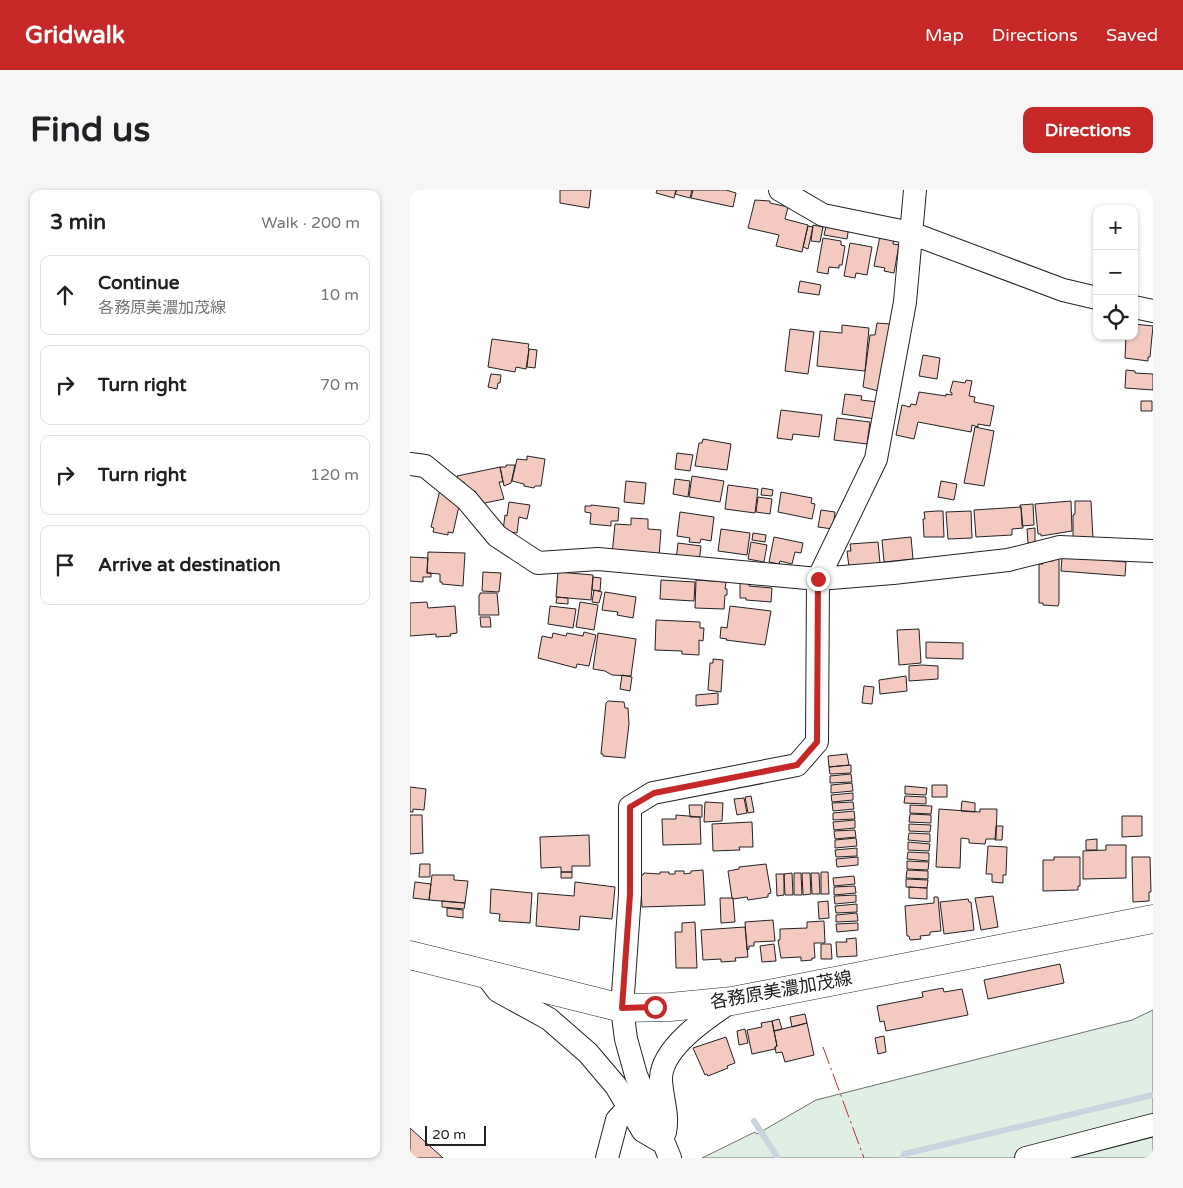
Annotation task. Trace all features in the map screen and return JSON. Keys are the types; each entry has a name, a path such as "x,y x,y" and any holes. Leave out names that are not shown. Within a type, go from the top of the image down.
{"main road":[{"name":"各務原美濃加茂線","path":"410,955 622,1008 670,1007 732,1001 1153,919"}],"street":[{"path":"780,190 823,216 911,233 1063,290 1093,297"},
{"path":"667,1150 636,1075 626,1039 622,1008 630,894 630,807 654,793 797,765 817,742 818,579 876,459 905,302 915,190"},
{"path":"1138,307 1153,311"},
{"path":"410,464 425,466 467,500 497,536 538,563 598,559 818,579 893,574 1008,560 1060,547 1153,551"},
{"path":"485,974 498,991 549,1019 588,1053 616,1086 643,1131 667,1150"},
{"path":"667,1150 667,1124 661,1077 664,1063 675,1047 713,1014 732,1001"},
{"path":"607,1158 617,1120 629,1107"},
{"path":"1026,1158 1153,1125"}],"green space":[{"path":"1153,1010 1153,1158 702,1158 755,1132 757,1134 816,1100 1132,1020"}],"building":[{"path":"560,190 591,190 589,208 560,203"},
{"path":"657,190 676,190 674,198 656,193"},
{"path":"677,190 692,190 690,198 675,194"},
{"path":"693,190 726,190 736,193 733,207 691,198"},
{"path":"755,200 770,201 770,203 788,207 785,219 808,225 802,252 776,246 779,235 748,228"},
{"path":"827,222 849,226 847,239 824,235"},
{"path":"813,225 823,227 820,242 811,241"},
{"path":"808,226 813,227 808,249 803,247"},
{"path":"880,236 894,239 893,244 899,245 894,273 884,271 885,268 874,266"},
{"path":"823,238 841,241 841,245 845,246 842,265 839,265 839,268 829,267 828,274 817,272"},
{"path":"850,243 872,247 867,275 856,273 855,278 844,276"},
{"path":"800,281 821,285 819,295 798,292"},
{"path":"877,323 891,324 882,392 863,387 870,335 875,335"},
{"path":"1138,324 1153,326 1148,361 1125,358 1126,340 1138,340"},
{"path":"842,325 869,328 865,371 817,366 820,331 842,333"},
{"path":"790,329 814,332 808,374 785,371"},
{"path":"492,339 529,344 526,369 516,367 515,372 488,367"},
{"path":"529,349 537,350 535,368 527,367"},
{"path":"923,355 940,358 937,379 919,376"},
{"path":"1126,370 1135,371 1135,373 1153,374 1153,390 1125,388"},
{"path":"491,374 501,375 497,389 488,387"},
{"path":"966,380 972,381 969,396 975,397 974,402 994,406 990,426 978,424 978,427 972,425 971,432 918,422 914,439 896,435 902,405 910,407 911,404 916,405 919,392 946,396 946,394 952,395 950,392 953,381 965,383"},
{"path":"845,394 862,396 861,400 878,402 875,419 842,414"},
{"path":"1141,401 1152,401 1152,411 1141,411"},
{"path":"781,410 822,415 819,437 793,434 792,440 777,438"},
{"path":"837,418 870,422 867,444 834,440"},
{"path":"975,427 994,431 984,486 964,483"},
{"path":"703,439 731,444 727,470 695,466 699,443 702,443"},
{"path":"677,453 693,455 690,471 675,469"},
{"path":"527,456 545,459 541,486 535,486 534,488 512,481 517,459 527,460"},
{"path":"506,465 515,465 511,483 504,486 500,467 506,467"},
{"path":"500,467 503,482 499,482 504,499 480,504 475,491 470,492 465,488 464,482 458,483 457,476"},
{"path":"692,476 724,481 720,502 689,497"},
{"path":"675,479 690,481 688,497 673,494"},
{"path":"626,481 646,483 644,504 624,502"},
{"path":"941,481 957,484 954,500 938,497"},
{"path":"728,485 758,489 755,513 725,509"},
{"path":"762,488 773,490 772,496 761,495"},
{"path":"440,490 459,506 453,533 448,532 448,535 433,532 434,528 431,527"},
{"path":"781,492 812,498 811,503 815,504 812,519 778,512"},
{"path":"758,497 772,499 770,514 756,512"},
{"path":"1071,501 1072,531 1041,536 1041,534 1038,534 1035,504"},
{"path":"1075,501 1091,501 1093,539 1073,537"},
{"path":"509,502 530,505 527,519 519,517 517,533 503,531"},
{"path":"1033,504 1034,525 1022,526 1020,505"},
{"path":"585,506 619,508 618,521 611,521 611,526 590,524 591,513 585,512"},
{"path":"1021,507 1023,528 1012,529 1012,535 976,537 974,510"},
{"path":"821,510 835,512 833,529 818,527"},
{"path":"943,511 944,537 924,537 924,512"},
{"path":"971,511 972,538 948,539 946,512"},
{"path":"680,512 714,517 711,541 701,539 700,543 689,542 690,538 677,536"},
{"path":"631,518 648,519 648,529 661,530 659,557 612,555 615,524 631,525"},
{"path":"1035,528 1035,543 1028,543 1027,529"},
{"path":"721,529 750,533 747,555 718,551"},
{"path":"753,533 766,535 765,542 752,540"},
{"path":"774,537 803,543 801,553 795,552 792,564 780,561 779,564 769,562"},
{"path":"911,537 913,559 884,562 882,540"},
{"path":"751,542 767,545 764,562 748,559"},
{"path":"878,542 880,563 849,567 847,551 851,551 850,544"},
{"path":"678,543 701,546 699,563 676,560"},
{"path":"428,552 465,553 463,586 442,584 440,582 440,574 427,573"},
{"path":"1062,556 1126,562 1125,576 1061,571"},
{"path":"410,557 428,558 427,573 431,573 431,577 423,577 423,582 410,581"},
{"path":"1053,559 1059,559 1058,606 1039,603 1039,564 1043,564 1042,561 1053,561"},
{"path":"483,572 501,573 499,592 482,591"},
{"path":"558,572 593,575 591,600 556,597"},
{"path":"593,577 601,578 600,591 592,590"},
{"path":"661,580 695,582 694,601 660,599"},
{"path":"696,580 726,582 725,589 727,589 727,595 725,595 724,609 695,608"},
{"path":"740,583 749,583 749,586 772,588 771,602 740,598"},
{"path":"594,590 602,592 599,603 592,602"},
{"path":"605,592 636,597 633,618 617,615 618,612 602,610"},
{"path":"480,593 497,593 499,615 479,615"},
{"path":"557,597 568,598 568,604 556,603"},
{"path":"427,602 428,608 455,606 457,633 450,634 451,636 436,637 436,634 410,636 410,603"},
{"path":"580,602 598,605 594,630 576,627"},
{"path":"550,606 576,609 573,628 548,624"},
{"path":"730,606 771,611 765,645 720,638 721,627 727,628"},
{"path":"480,617 490,617 491,627 481,627"},
{"path":"656,620 700,622 700,628 704,628 703,641 699,640 699,655 682,654 682,651 655,650"},
{"path":"919,629 921,663 899,665 897,630"},
{"path":"584,632 596,635 589,666 577,664 576,668 538,658 542,636 552,638 553,633 566,636 567,633 583,636"},
{"path":"598,633 636,639 631,676 612,675 605,671 593,669"},
{"path":"926,642 963,643 963,659 926,658"},
{"path":"713,659 723,660 721,692 708,690 710,663 713,663"},
{"path":"909,666 938,666 938,679 909,681"},
{"path":"622,675 632,677 630,691 620,689"},
{"path":"906,676 907,691 880,694 879,680"},
{"path":"864,686 874,687 872,704 862,703"},
{"path":"718,693 718,704 696,706 696,695"},
{"path":"608,701 624,702 625,708 628,708 629,724 625,758 603,756 601,754 606,703"},
{"path":"847,754 849,765 829,767 828,756"},
{"path":"851,765 851,773 830,774 829,767"},
{"path":"851,774 852,782 830,783 830,776"},
{"path":"852,783 853,791 831,793 831,785"},
{"path":"932,785 947,785 947,797 932,797"},
{"path":"905,786 927,788 926,795 905,794"},
{"path":"410,787 426,789 424,810 413,809 413,812 410,812"},
{"path":"853,793 853,800 832,802 831,795"},
{"path":"751,796 754,812 748,813 745,797"},
{"path":"905,796 926,797 926,804 904,803"},
{"path":"744,798 747,813 737,815 734,799"},
{"path":"962,801 975,803 975,812 961,811"},
{"path":"705,802 723,803 722,821 704,822"},
{"path":"853,802 854,809 833,811 832,803"},
{"path":"689,805 702,805 702,817 690,817"},
{"path":"910,805 932,806 931,814 910,813"},
{"path":"939,809 980,812 980,809 997,809 996,839 986,839 985,844 969,843 969,839 961,838 960,868 936,867"},
{"path":"854,811 855,819 833,820 833,813"},
{"path":"910,814 931,815 931,823 909,822"},
{"path":"410,815 422,815 423,853 410,854"},
{"path":"676,815 700,817 701,844 663,845 662,819 676,819"},
{"path":"1122,816 1142,816 1142,836 1122,837"},
{"path":"855,820 855,828 834,830 833,822"},
{"path":"752,822 753,847 739,847 740,850 713,851 712,824"},
{"path":"909,824 931,825 930,832 909,831"},
{"path":"996,826 1003,826 1002,840 995,840"},
{"path":"855,830 856,837 835,839 834,831"},
{"path":"909,833 930,834 930,842 908,840"},
{"path":"589,835 590,866 572,866 572,872 561,872 561,867 541,868 540,837"},
{"path":"856,838 857,846 835,848 835,840"},
{"path":"1097,839 1097,850 1086,850 1086,840"},
{"path":"908,842 930,844 929,851 908,850"},
{"path":"1106,845 1126,845 1126,878 1083,879 1083,851 1106,850"},
{"path":"988,846 1007,847 1006,875 1003,875 1003,883 992,882 992,874 986,874"},
{"path":"857,848 857,856 836,857 835,850"},
{"path":"908,852 929,853 929,861 907,859"},
{"path":"858,857 858,865 837,867 836,859"},
{"path":"1054,857 1080,857 1080,886 1078,886 1078,890 1043,891 1043,860 1054,860"},
{"path":"1132,857 1150,857 1151,892 1149,892 1149,901 1133,902"},
{"path":"907,861 929,862 928,870 907,869"},
{"path":"420,864 430,864 430,877 419,877"},
{"path":"766,864 771,893 768,894 768,897 748,900 747,897 733,899 728,871 739,869 739,867"},
{"path":"703,870 705,905 642,907 640,875 644,873 660,874 660,872 675,874 675,871 684,871 684,874"},
{"path":"907,870 928,871 928,879 906,878"},
{"path":"561,872 572,872 572,878 561,878"},
{"path":"821,872 828,872 829,894 821,894"},
{"path":"792,873 793,895 785,895 784,874"},
{"path":"794,873 801,873 802,895 794,895"},
{"path":"802,873 810,873 811,894 803,895"},
{"path":"811,873 819,873 820,894 812,894"},
{"path":"776,874 784,874 784,895 777,896"},
{"path":"432,875 454,875 454,880 468,881 465,903 429,900"},
{"path":"854,876 855,884 834,886 833,878"},
{"path":"906,879 928,880 927,888 906,887"},
{"path":"415,882 431,884 429,900 413,898"},
{"path":"575,882 615,887 612,919 580,916 579,930 536,926 538,893 574,896"},
{"path":"855,886 856,893 834,895 834,887"},
{"path":"909,887 927,888 927,899 909,898"},
{"path":"491,889 532,893 530,923 499,921 500,914 490,913"},
{"path":"856,895 856,902 835,904 834,896"},
{"path":"993,896 998,927 981,930 975,898"},
{"path":"934,897 938,897 941,931 930,932 930,935 920,936 921,939 910,940 909,936 907,936 905,906 934,903"},
{"path":"720,898 733,898 735,922 721,923"},
{"path":"968,899 971,902 974,930 944,934 940,902"},
{"path":"442,901 465,903 464,909 442,907"},
{"path":"828,901 829,918 819,919 818,902"},
{"path":"857,904 857,912 836,913 835,906"},
{"path":"447,908 463,910 463,918 447,916"},
{"path":"857,913 858,921 836,922 836,915"},
{"path":"773,920 775,941 754,942 754,946 749,946 747,950 745,922"},
{"path":"824,921 825,943 814,943 815,958 801,961 801,957 781,958 778,940 780,940 780,929 807,928 807,922"},
{"path":"695,922 697,968 676,968 675,932 682,932 682,923"},
{"path":"858,923 858,930 837,932 836,924"},
{"path":"745,927 748,957 735,958 736,961 721,962 721,959 703,960 701,930"},
{"path":"856,938 857,956 837,957 836,942 847,942 846,939"},
{"path":"774,944 776,961 762,962 760,946"},
{"path":"821,944 831,944 832,959 821,959"},
{"path":"1060,964 1064,983 988,999 984,980"},
{"path":"943,988 944,992 962,989 968,1015 886,1031 884,1021 880,1022 877,1006 923,997 922,992"},
{"path":"805,1014 807,1023 792,1027 790,1017"},
{"path":"779,1019 782,1029 774,1031 772,1021"},
{"path":"772,1021 777,1046 775,1049 752,1054 747,1030 762,1027 761,1023"},
{"path":"807,1023 814,1055 785,1062 782,1052 776,1053 775,1047 777,1046 774,1031"},
{"path":"745,1029 748,1043 739,1045 737,1031"},
{"path":"884,1036 886,1052 878,1054 875,1038"},
{"path":"726,1037 735,1063 708,1076 707,1074 705,1075 693,1048"},
{"path":"410,1128 443,1158 410,1158"}],"waterway":[{"path":"902,1158 904,1154 1153,1095"},
{"path":"754,1121 778,1158"}],"power":[{"path":"823,1047 864,1158"}],"route":[{"path":"655,1007 622,1008 630,894 630,807 654,793 797,765 817,742 818,579"}]}
